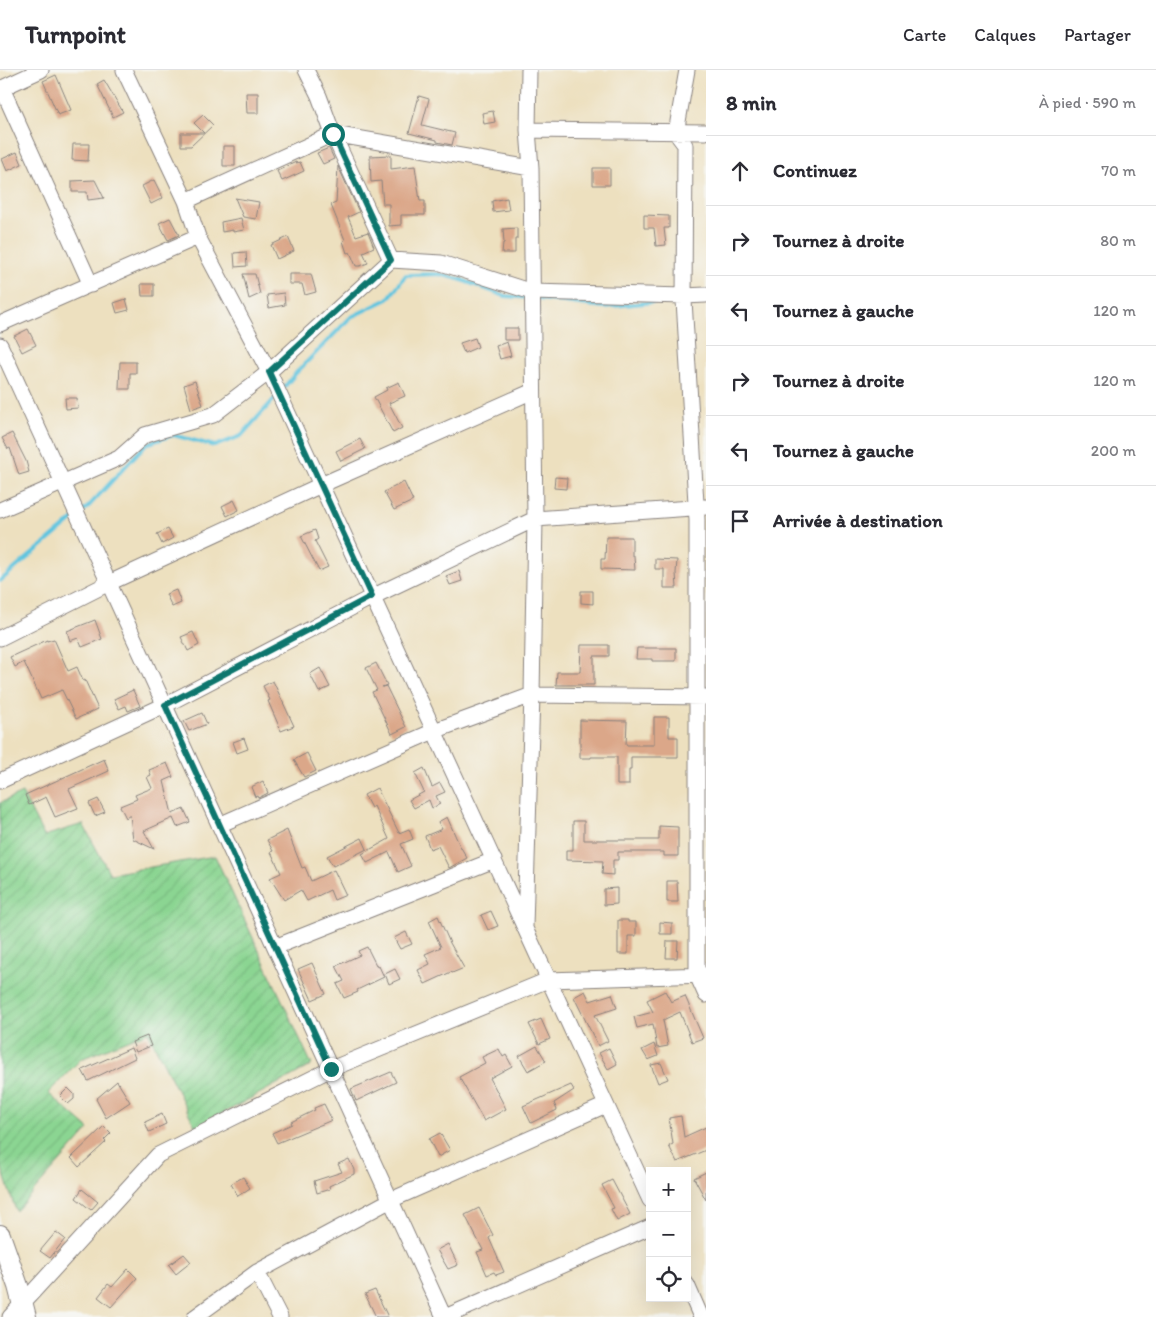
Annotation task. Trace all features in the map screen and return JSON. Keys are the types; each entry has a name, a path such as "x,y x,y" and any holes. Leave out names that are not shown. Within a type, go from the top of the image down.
{"main road":[{"path":"0,1234 19,1306"}],"street":[{"path":"41,70 1,89 91,285"},
{"path":"124,70 186,200 198,237 269,372 646,1191"},
{"path":"306,70 391,260"},
{"path":"525,929 535,519 531,168 528,130 529,70"},
{"path":"686,70 676,133 685,145 684,296 701,507 702,975 706,995"},
{"path":"528,130 706,132"},
{"path":"186,200 333,134 531,168"},
{"path":"0,324 198,237"},
{"path":"0,510 119,458 145,435 213,416 269,372 391,260 441,263 532,292 706,295"},
{"path":"0,345 3,361 63,482 445,1317 646,1228"},
{"path":"0,638 109,583 321,485 533,391"},
{"path":"0,781 165,705 372,596 535,519 701,507"},
{"path":"219,825 434,731 532,695 702,697"},
{"path":"275,947 494,860"},
{"path":"0,1269 19,1306 158,1155 331,1069 548,980 702,975"},
{"path":"194,1317 257,1272 391,1200 606,1105"},
{"path":"257,1272 280,1317"},
{"path":"691,1294 701,1317"}],"green space":[{"path":"22,793 44,836 83,824 110,874 215,856 312,1065 196,1128 148,1032 81,1059 48,1093 89,1129 16,1211 0,1163 0,803"}],"building":[{"path":"56,75 71,110 58,115 43,81"},
{"path":"104,80 123,112 113,117 97,84"},
{"path":"246,93 258,93 258,113 247,113"},
{"path":"419,96 429,99 422,125 455,133 452,145 409,133"},
{"path":"493,111 495,122 484,124 482,113"},
{"path":"203,115 213,125 191,146 181,146 181,133 204,133 194,123"},
{"path":"73,144 89,144 88,161 72,160"},
{"path":"223,146 235,146 235,166 223,166"},
{"path":"329,148 334,159 323,164 317,153"},
{"path":"17,152 22,164 7,171 2,159"},
{"path":"391,155 391,169 415,166 420,201 425,201 425,215 401,215 401,225 389,226 389,204 383,204 381,181 371,182 370,156"},
{"path":"300,162 304,171 282,181 277,171"},
{"path":"338,166 359,212 348,217 356,236 368,232 374,247 363,252 368,263 360,266 356,266 350,252 347,253 343,241 345,240 331,205 336,203"},
{"path":"593,168 610,168 610,185 593,185"},
{"path":"95,180 104,198 88,200 87,192 72,192 72,181"},
{"path":"154,180 163,198 151,204 142,186"},
{"path":"235,198 259,202 256,219 243,217"},
{"path":"507,198 509,210 493,212 492,201"},
{"path":"644,215 669,216 669,228 664,228 666,245 656,246 654,228 644,228"},
{"path":"170,218 179,235 168,240 159,223"},
{"path":"241,218 244,230 222,232 221,222"},
{"path":"517,228 515,253 502,253 504,243 503,229"},
{"path":"288,237 294,251 277,259 271,245"},
{"path":"246,252 247,266 235,267 234,253"},
{"path":"243,274 255,274 260,294 249,299"},
{"path":"289,274 311,274 316,292 305,295 302,284 289,284"},
{"path":"141,284 154,284 154,296 142,296"},
{"path":"284,293 285,305 269,308 267,295"},
{"path":"126,299 129,310 117,313 114,303"},
{"path":"504,328 518,328 518,340 504,340"},
{"path":"28,329 36,345 22,352 14,336"},
{"path":"475,338 478,347 464,353 460,343"},
{"path":"507,342 511,356 500,359 496,346"},
{"path":"120,362 136,362 136,373 130,373 130,389 119,389"},
{"path":"195,381 203,405 191,409 184,385"},
{"path":"399,382 405,396 389,403 402,428 393,433 374,397 387,390 386,388"},
{"path":"65,398 77,398 78,408 66,409"},
{"path":"12,433 26,461 29,472 19,475 10,448 8,449 2,438"},
{"path":"360,439 365,449 341,461 336,451"},
{"path":"555,477 567,478 566,489 554,488"},
{"path":"404,482 413,501 394,510 384,492"},
{"path":"234,500 239,510 227,516 222,506"},
{"path":"168,529 173,538 162,544 157,534"},
{"path":"315,530 318,539 315,541 328,567 319,571 301,536"},
{"path":"606,537 632,537 632,556 634,556 635,570 601,569 601,559 605,559"},
{"path":"655,559 677,560 677,588 664,588 664,569 655,569"},
{"path":"459,571 462,581 450,585 446,576"},
{"path":"176,590 181,603 172,607 166,594"},
{"path":"581,591 593,591 593,604 581,603"},
{"path":"95,620 102,639 82,647 78,638 70,641 67,631"},
{"path":"193,632 199,645 188,651 181,637"},
{"path":"54,639 68,671 77,667 98,709 76,719 62,690 41,699 24,662 15,667 10,657 47,640"},
{"path":"581,645 609,645 609,656 594,656 594,685 556,685 557,672 580,672"},
{"path":"637,648 676,648 676,661 636,659"},
{"path":"376,663 387,685 382,687 386,686 406,727 392,734 372,692 377,690 366,668"},
{"path":"320,668 330,687 319,692 310,674"},
{"path":"273,681 294,726 281,731 263,686"},
{"path":"133,690 140,706 128,711 126,706 119,709 114,699"},
{"path":"202,713 207,724 189,731 184,721"},
{"path":"654,717 669,717 669,737 678,737 678,757 631,757 629,785 617,785 617,757 580,758 580,720 627,721 626,745 654,745"},
{"path":"244,738 248,749 237,753 233,742"},
{"path":"307,753 316,771 304,777 294,760"},
{"path":"104,759 109,771 69,789 78,808 55,817 46,797 29,805 25,795"},
{"path":"167,763 173,777 164,781 172,814 184,809 190,822 177,827 173,818 144,831 154,849 133,839 130,815 126,818 120,806 137,799 135,795 152,788 147,777 151,775 149,770"},
{"path":"424,768 432,787 440,783 445,792 436,796 440,804 432,808 429,800 414,808 409,800 424,792 415,773"},
{"path":"263,781 268,793 258,798 257,796 255,797 251,787"},
{"path":"377,788 399,833 409,829 413,839 401,844 411,866 398,872 389,852 367,863 362,854 389,839 374,806 371,808 364,795"},
{"path":"98,799 105,812 95,816 89,803"},
{"path":"447,817 467,858 449,868 438,846 430,849 425,836 442,829 438,822"},
{"path":"573,821 584,821 584,840 659,840 659,826 678,827 678,856 664,856 664,852 618,852 618,860 613,860 613,875 602,874 603,861 566,860 566,850 573,850"},
{"path":"287,830 302,868 305,867 311,881 334,870 346,895 334,900 330,890 307,901 301,890 284,900 270,878 281,873 267,840"},
{"path":"362,838 367,849 333,866 327,856"},
{"path":"667,881 677,881 678,902 667,902"},
{"path":"617,888 617,904 604,905 604,889"},
{"path":"491,911 498,926 488,930 481,915"},
{"path":"438,916 464,968 425,984 418,970 430,964 425,954 441,947 429,921"},
{"path":"618,920 636,922 636,936 628,936 628,954 618,954"},
{"path":"660,922 672,923 672,934 660,934"},
{"path":"406,932 412,944 400,949 394,938"},
{"path":"667,941 678,941 677,958 666,958"},
{"path":"367,947 384,977 344,998 337,984 344,981 336,966 360,955 358,951"},
{"path":"312,963 326,994 312,1000 298,969"},
{"path":"395,969 400,979 389,984 385,974"},
{"path":"585,991 590,1001 612,994 617,1008 595,1015 608,1041 598,1046 574,997"},
{"path":"665,991 671,1002 685,996 703,1038 692,1042 680,1012 663,1020 668,1046 657,1048 653,1024 637,1028 634,1017 653,1012 647,1000"},
{"path":"541,1019 550,1039 539,1044 529,1024"},
{"path":"147,1036 151,1046 136,1052 132,1042"},
{"path":"654,1044 658,1056 648,1060 642,1050"},
{"path":"537,1046 546,1061 528,1071 519,1056"},
{"path":"131,1048 135,1058 88,1081 82,1070"},
{"path":"609,1048 617,1064 608,1069 599,1053"},
{"path":"499,1049 503,1057 506,1055 512,1066 490,1078 506,1109 484,1121 459,1077 485,1063 482,1057"},
{"path":"661,1063 668,1079 658,1083 651,1065"},
{"path":"391,1072 396,1082 356,1101 351,1089"},
{"path":"117,1081 130,1102 106,1118 96,1099"},
{"path":"571,1085 574,1090 554,1103 557,1110 531,1123 523,1106"},
{"path":"68,1088 74,1094 74,1099 68,1104 60,1096"},
{"path":"324,1104 332,1120 277,1143 272,1133 292,1124 291,1122"},
{"path":"162,1114 166,1124 149,1132 145,1122"},
{"path":"681,1116 684,1137 706,1127 706,1150 677,1162 669,1146 673,1144 669,1118"},
{"path":"104,1126 111,1133 104,1140 106,1142 79,1167 71,1158"},
{"path":"440,1133 450,1150 438,1157 429,1139"},
{"path":"349,1159 354,1174 329,1186 330,1189 317,1193 314,1181 342,1172 338,1164"},
{"path":"706,1172 706,1200 694,1178"},
{"path":"243,1177 250,1188 238,1196 231,1184"},
{"path":"612,1180 630,1214 617,1221 611,1209 614,1208 602,1185"},
{"path":"82,1189 98,1202 91,1210 76,1198"},
{"path":"479,1208 493,1235 489,1238 504,1272 496,1275 494,1272 487,1275 477,1252 483,1250 465,1215"},
{"path":"56,1232 65,1239 50,1258 40,1251"},
{"path":"448,1244 458,1265 448,1269 437,1250"},
{"path":"184,1254 191,1262 176,1274 169,1265"},
{"path":"128,1269 137,1278 111,1307 98,1297 108,1284 112,1287"},
{"path":"375,1290 388,1317 376,1317 365,1294"}],"waterway":[{"path":"281,391 351,317 388,299 406,275 439,274 459,279 505,296 530,298"},
{"path":"539,299 604,307 654,302"},
{"path":"81,513 146,444 173,435 215,446 241,436 277,396"},
{"path":"0,581 76,517"}],"route":[{"path":"331,1069 165,705 372,596 269,372 391,260 333,134"}]}
